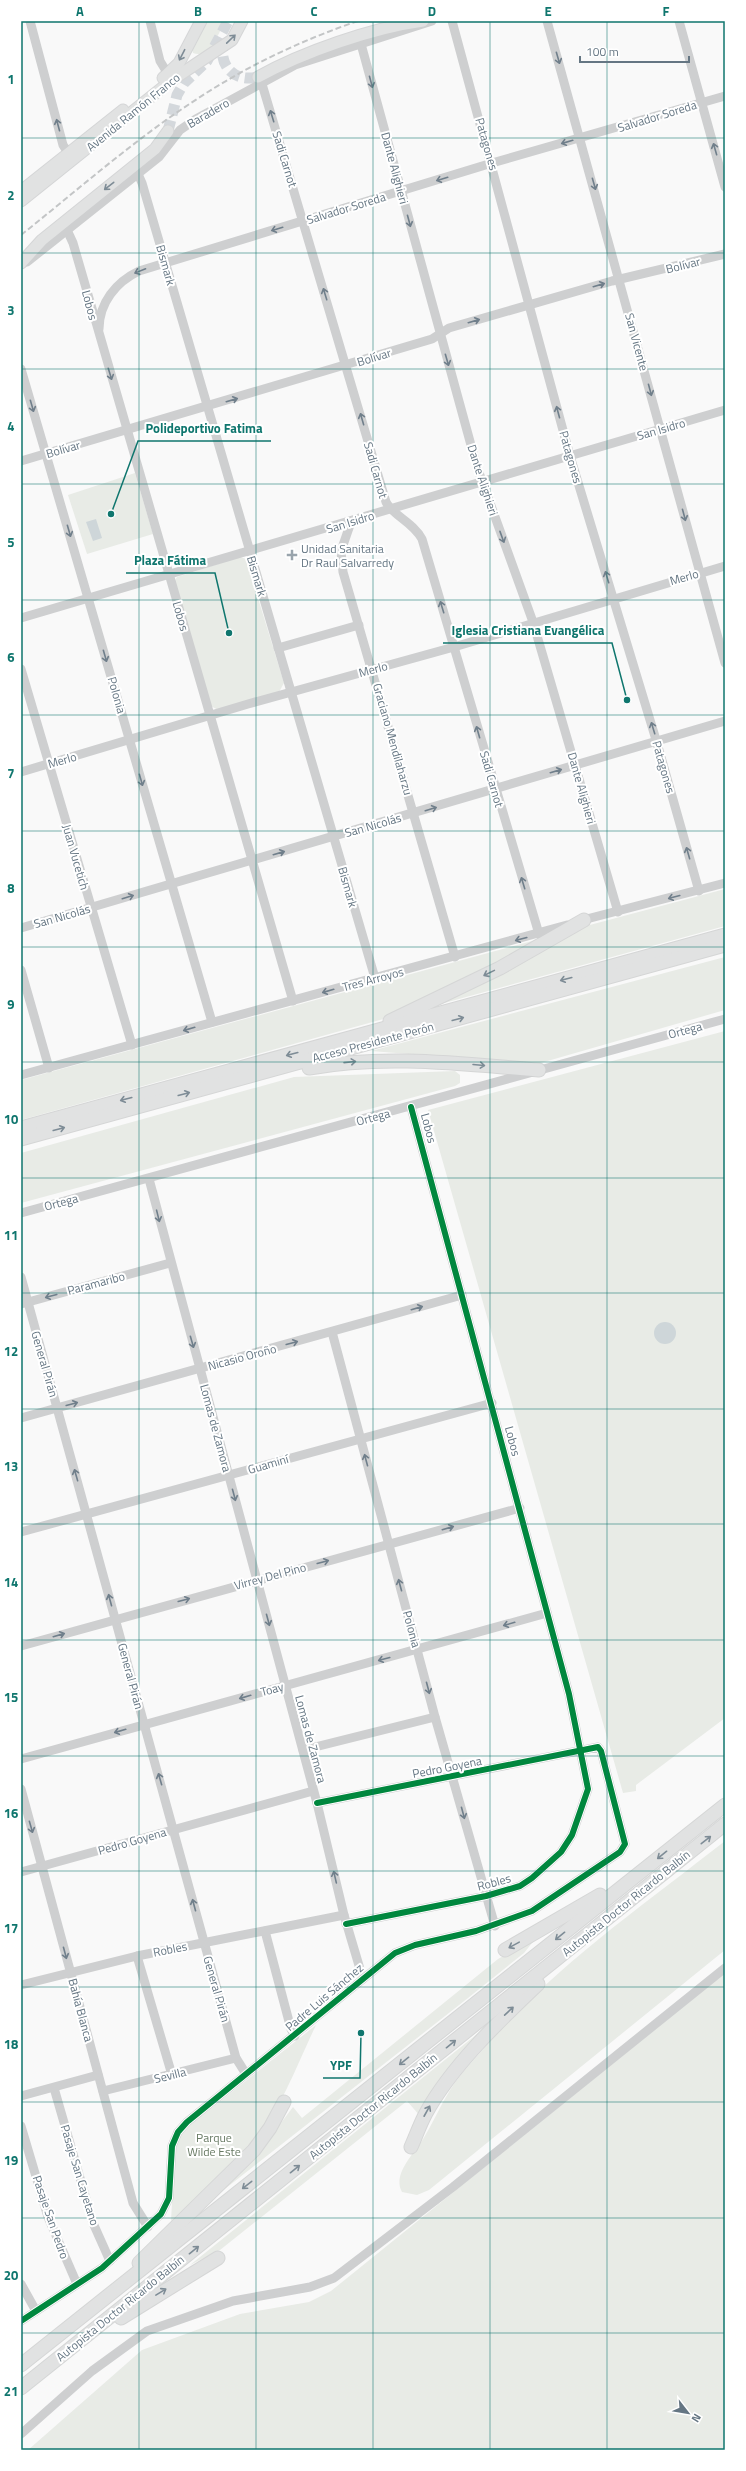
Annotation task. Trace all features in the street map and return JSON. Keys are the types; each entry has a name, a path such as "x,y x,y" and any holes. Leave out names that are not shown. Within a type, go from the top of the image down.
{"highway":[{"path":"315,1048 396,1019 500,968 584,920"},
{"name":"Acceso Presidente Perón","path":"21,1128 725,936"},
{"name":"Acceso Presidente Perón","path":"21,1139 725,945"},
{"path":"229,1082 252,1082 326,1065 388,1059 539,1070"},
{"name":"Autopista Doctor Ricardo Balbín","path":"21,2365 725,1805"},
{"name":"Autopista Doctor Ricardo Balbín","path":"21,2388 725,1824"},
{"path":"505,1950 602,1894 622,1887"},
{"path":"412,2147 432,2104 471,2053 503,2017 619,1908"},
{"path":"123,2284 146,2255 254,2150 270,2128 284,2102"},
{"path":"57,2358 83,2345 134,2309 218,2258"}],"main road":[{"name":"Avenida Ramón Franco","path":"170,77 201,21"},
{"name":"Avenida Ramón Franco","path":"21,201 71,157 170,77 232,40 242,21"},
{"path":"260,81 301,55 397,25 423,21"},
{"path":"21,263 42,240 156,149 168,131"},
{"name":"Avenida Ramón Franco","path":"21,191 71,157"}],"street":[{"path":"30,21 63,145 71,157"},
{"path":"150,21 160,61 170,77"},
{"name":"Baradero","path":"21,266 159,157 184,126 260,81 295,65 432,21"},
{"name":"Patagones","path":"452,21 492,163 570,456 614,597 699,891"},
{"name":"San Vicente","path":"547,21 581,138 725,663"},
{"path":"679,21 725,187"},
{"name":"Dante Alighieri","path":"361,44 440,334 482,481 533,622 618,912"},
{"name":"Sadi Carnot","path":"260,81 386,502 390,509 407,521 422,539 494,789 539,934"},
{"name":"Salvador Soreda","path":"99,337 102,311 111,293 121,282 139,271 492,163 725,96"},
{"name":"Bismark","path":"138,174 375,978"},
{"name":"Lobos","path":"67,230 73,242 99,337 209,715 253,860 293,1002"},
{"name":"Bolívar","path":"21,461 346,366 432,339 449,328 620,280 725,254"},
{"path":"91,309 97,312 102,311"},
{"name":"Polonia","path":"21,369 130,740 170,884 212,1022"},
{"name":"San Isidro","path":"21,618 725,410"},
{"name":"Graciano Mendilaharzu","path":"350,522 343,544 341,561 455,957"},
{"name":"Merlo","path":"21,772 209,715 372,668 454,647 614,597 725,566"},
{"path":"278,648 359,625"},
{"name":"Juan Vucetich","path":"21,669 90,908 132,1045"},
{"name":"San Nicolás","path":"21,928 725,722"},
{"name":"Tres Arroyos","path":"21,1075 212,1022 293,1002 375,978 539,934 584,920 725,883"},
{"path":"21,970 49,1068"},
{"name":"Ortega","path":"21,1213 411,1107 725,1019"},
{"name":"Lobos","path":"411,1107 492,1403 569,1694 588,1782"},
{"name":"Lomas de Zamora","path":"149,1179 170,1263 303,1750 345,1920 363,1979"},
{"name":"Paramaribo","path":"24,1303 170,1263"},
{"name":"General Pirán","path":"21,1277 24,1303 57,1408 236,2058 246,2074"},
{"name":"Nicasio Oroño","path":"21,1418 462,1296"},
{"name":"Polonia","path":"332,1332 390,1544 435,1717 495,1926"},
{"name":"Guaminí","path":"21,1532 492,1403"},
{"name":"Virrey Del Pino","path":"21,1646 520,1508"},
{"name":"Toay","path":"21,1759 547,1613"},
{"path":"303,1750 435,1717"},
{"name":"Padre Luis Sánchez","path":"21,2322 110,2261 148,2227 167,2204 171,2151 178,2132 187,2122 295,2036 387,1958 402,1949 495,1926 539,1907 620,1852 625,1847 625,1841 601,1750 596,1747 581,1750"},
{"name":"Pedro Goyena","path":"317,1804 581,1750"},
{"name":"Robles","path":"21,1985 70,1971 137,1956 265,1931 345,1920 486,1896 524,1884 561,1852 575,1828 586,1795 588,1782"},
{"name":"Bahía Blanca","path":"21,1790 135,2209 148,2227"},
{"name":"Pedro Goyena","path":"21,1872 313,1791"},
{"path":"265,1931 295,2036"},
{"path":"137,1956 172,2075"},
{"path":"21,2434 92,2371 146,2331 233,2301 310,2287 334,2278 441,2197 725,1968"},
{"name":"Sevilla","path":"103,2091 236,2058"},
{"path":"21,2096 98,2075"},
{"name":"Pasaje San Cayetano","path":"54,2088 93,2223 110,2261"},
{"name":"Pasaje San Pedro","path":"21,2126 48,2217 77,2284"},
{"path":"21,2284 36,2311"}],"green space":[{"path":"205,21 225,21 217,38 209,49 199,54 193,53 192,49"},
{"path":"135,473 153,534 87,554 68,495"},
{"path":"240,557 246,559 284,683 279,692 218,710 211,706 174,582 177,577"},
{"path":"725,889 725,926 437,1005 586,926"},
{"path":"547,937 528,950 387,1018 21,1120 21,1080"},
{"path":"725,957 725,1010 537,1064 371,1051"},
{"path":"725,1031 725,1718 636,1785 636,1791 623,1793 428,1110"},
{"path":"455,1071 460,1075 460,1083 455,1086 21,1203 21,1153 294,1077"},
{"path":"725,1841 725,1950 429,2190 417,2195 402,2192 400,2177 407,2162 426,2134 450,2090 485,2047 540,1990 569,1964 600,1938"},
{"path":"536,1938 524,1953 221,2192 271,2136 293,2107 302,2118 498,1959"},
{"path":"725,1973 725,2450 28,2450 142,2350 240,2314 309,2302 331,2291"},
{"path":"492,2022 420,2116 407,2101 220,2250 190,2265"},
{"name":"Parque Wilde Este","path":"316,2025 280,2102 253,2144 224,2175 171,2221 175,2145 185,2129"}],"shaded area":[{"path":"96,519 102,538 93,541 86,522"},
{"path":"665,1322 673,1325 676,1333 673,1341 665,1344 657,1341 654,1333 657,1325"}],"tunnel":[{"path":"168,131 177,95 184,83 207,61 228,21"},
{"path":"224,40 222,49 223,57 229,70 241,77 258,77"}],"railway":[{"path":"21,235 129,147 197,99 235,76 275,55 337,28 358,21"}],"cycle path":[{"path":"346,1924 486,1896 520,1886 532,1878 561,1852 572,1835 588,1789 569,1694 411,1107"},
{"path":"21,2321 102,2268 161,2214 169,2198 172,2146 178,2132 187,2122 395,1953 415,1945 476,1931 532,1911 620,1852 625,1844 601,1751 598,1747 317,1803"}],"place":[{"name":"Polideportivo Fatima","path":"111,514"},
{"name":"Unidad Sanitaria Dr Raul Salvarredy","path":"292,555"},
{"name":"Plaza Fátima","path":"229,633"},
{"name":"Iglesia Cristiana Evangélica","path":"627,700"},
{"name":"YPF","path":"361,2033"}]}
